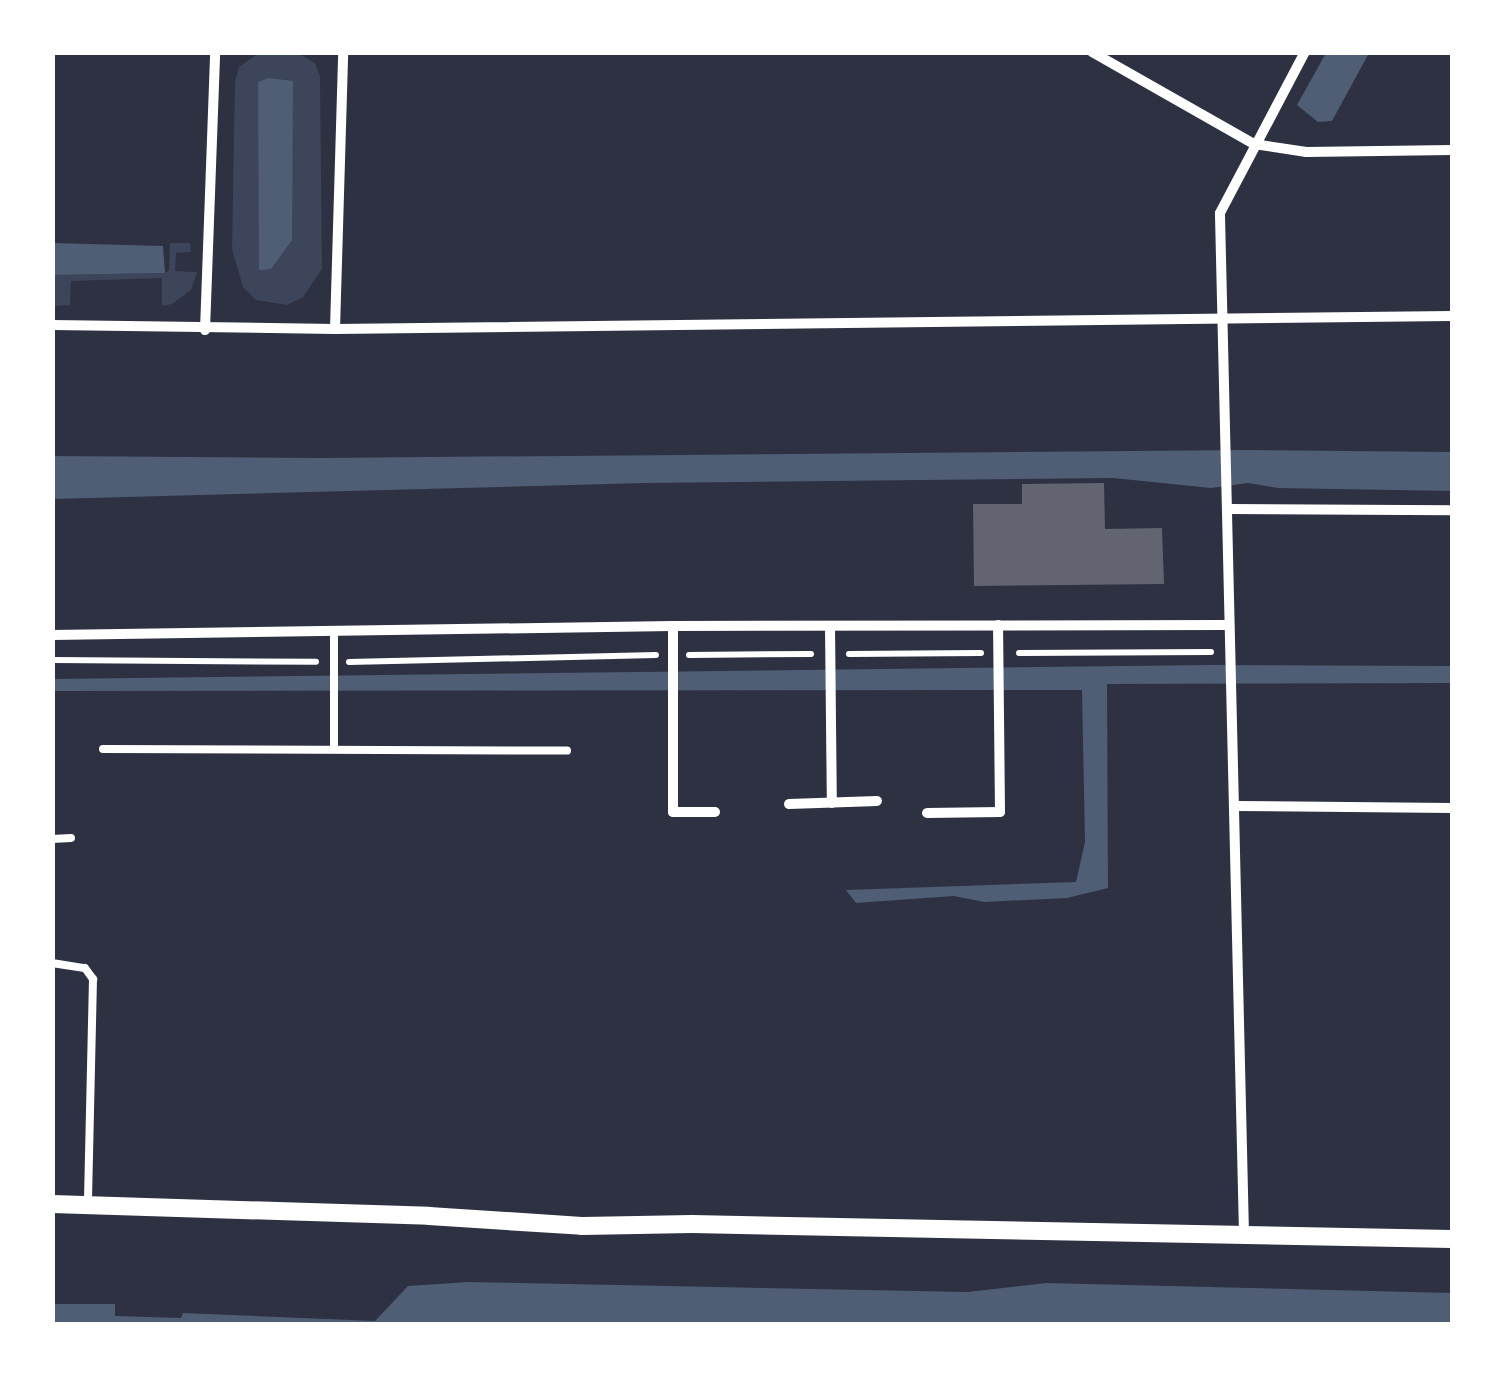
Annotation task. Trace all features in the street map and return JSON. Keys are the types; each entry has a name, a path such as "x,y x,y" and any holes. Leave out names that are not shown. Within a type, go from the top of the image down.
{"street":[{"path":"205,330 215,52"},
{"path":"335,330 343,52"},
{"path":"1092,52 1254,144 1306,152 1452,150"},
{"path":"1244,1234 1235,806 1226,625 1229,509 1220,213 1306,52"},
{"path":"52,325 335,330 1452,316"},
{"path":"1229,509 1452,510"},
{"path":"927,813 1000,812 998,624"},
{"path":"52,635 672,626 1226,625"},
{"path":"672,626 673,812 715,812"},
{"path":"830,626 832,802"},
{"path":"789,804 877,801"},
{"path":"1235,806 1452,808"},
{"path":"52,1204 582,1226 692,1224 1452,1239"}],"lane":[{"path":"334,633 334,748"},
{"path":"103,749 567,751"},
{"path":"52,839 71,838"},
{"path":"52,963 85,968 93,980 88,1204"}],"path":[{"path":"52,660 334,665 672,655 1227,652"}],"shaded area":[{"path":"1326,53 1369,53 1332,121 1318,122 1297,105"},
{"path":"256,55 301,55 315,63 320,76 322,269 303,297 287,305 256,300 243,287 232,249 235,81 239,67"},
{"path":"268,78 293,81 292,240 271,269 259,270 258,82"},
{"path":"53,243 163,246 165,273 53,275"},
{"path":"170,243 190,243 191,252 176,253 175,271 197,272 191,290 172,304 162,306 162,278 71,281 70,305 55,306 52,275 164,273 169,271"},
{"path":"1247,450 1452,452 1452,491 1278,488 1248,483 1211,488 1113,478 644,483 53,499 52,456 321,458"},
{"path":"1210,665 1452,666 1452,683 1107,684 1108,888 1067,898 984,902 954,896 856,903 846,890 1076,882 1085,842 1082,690 53,691 52,679"},
{"path":"468,1282 968,1292 1046,1283 1452,1293 1452,1324 53,1324 53,1304 115,1304 115,1316 181,1318 183,1313 375,1321 408,1286"}],"building":[{"path":"1104,483 1105,529 1162,528 1164,584 974,586 973,504 1022,504 1022,484"}]}
